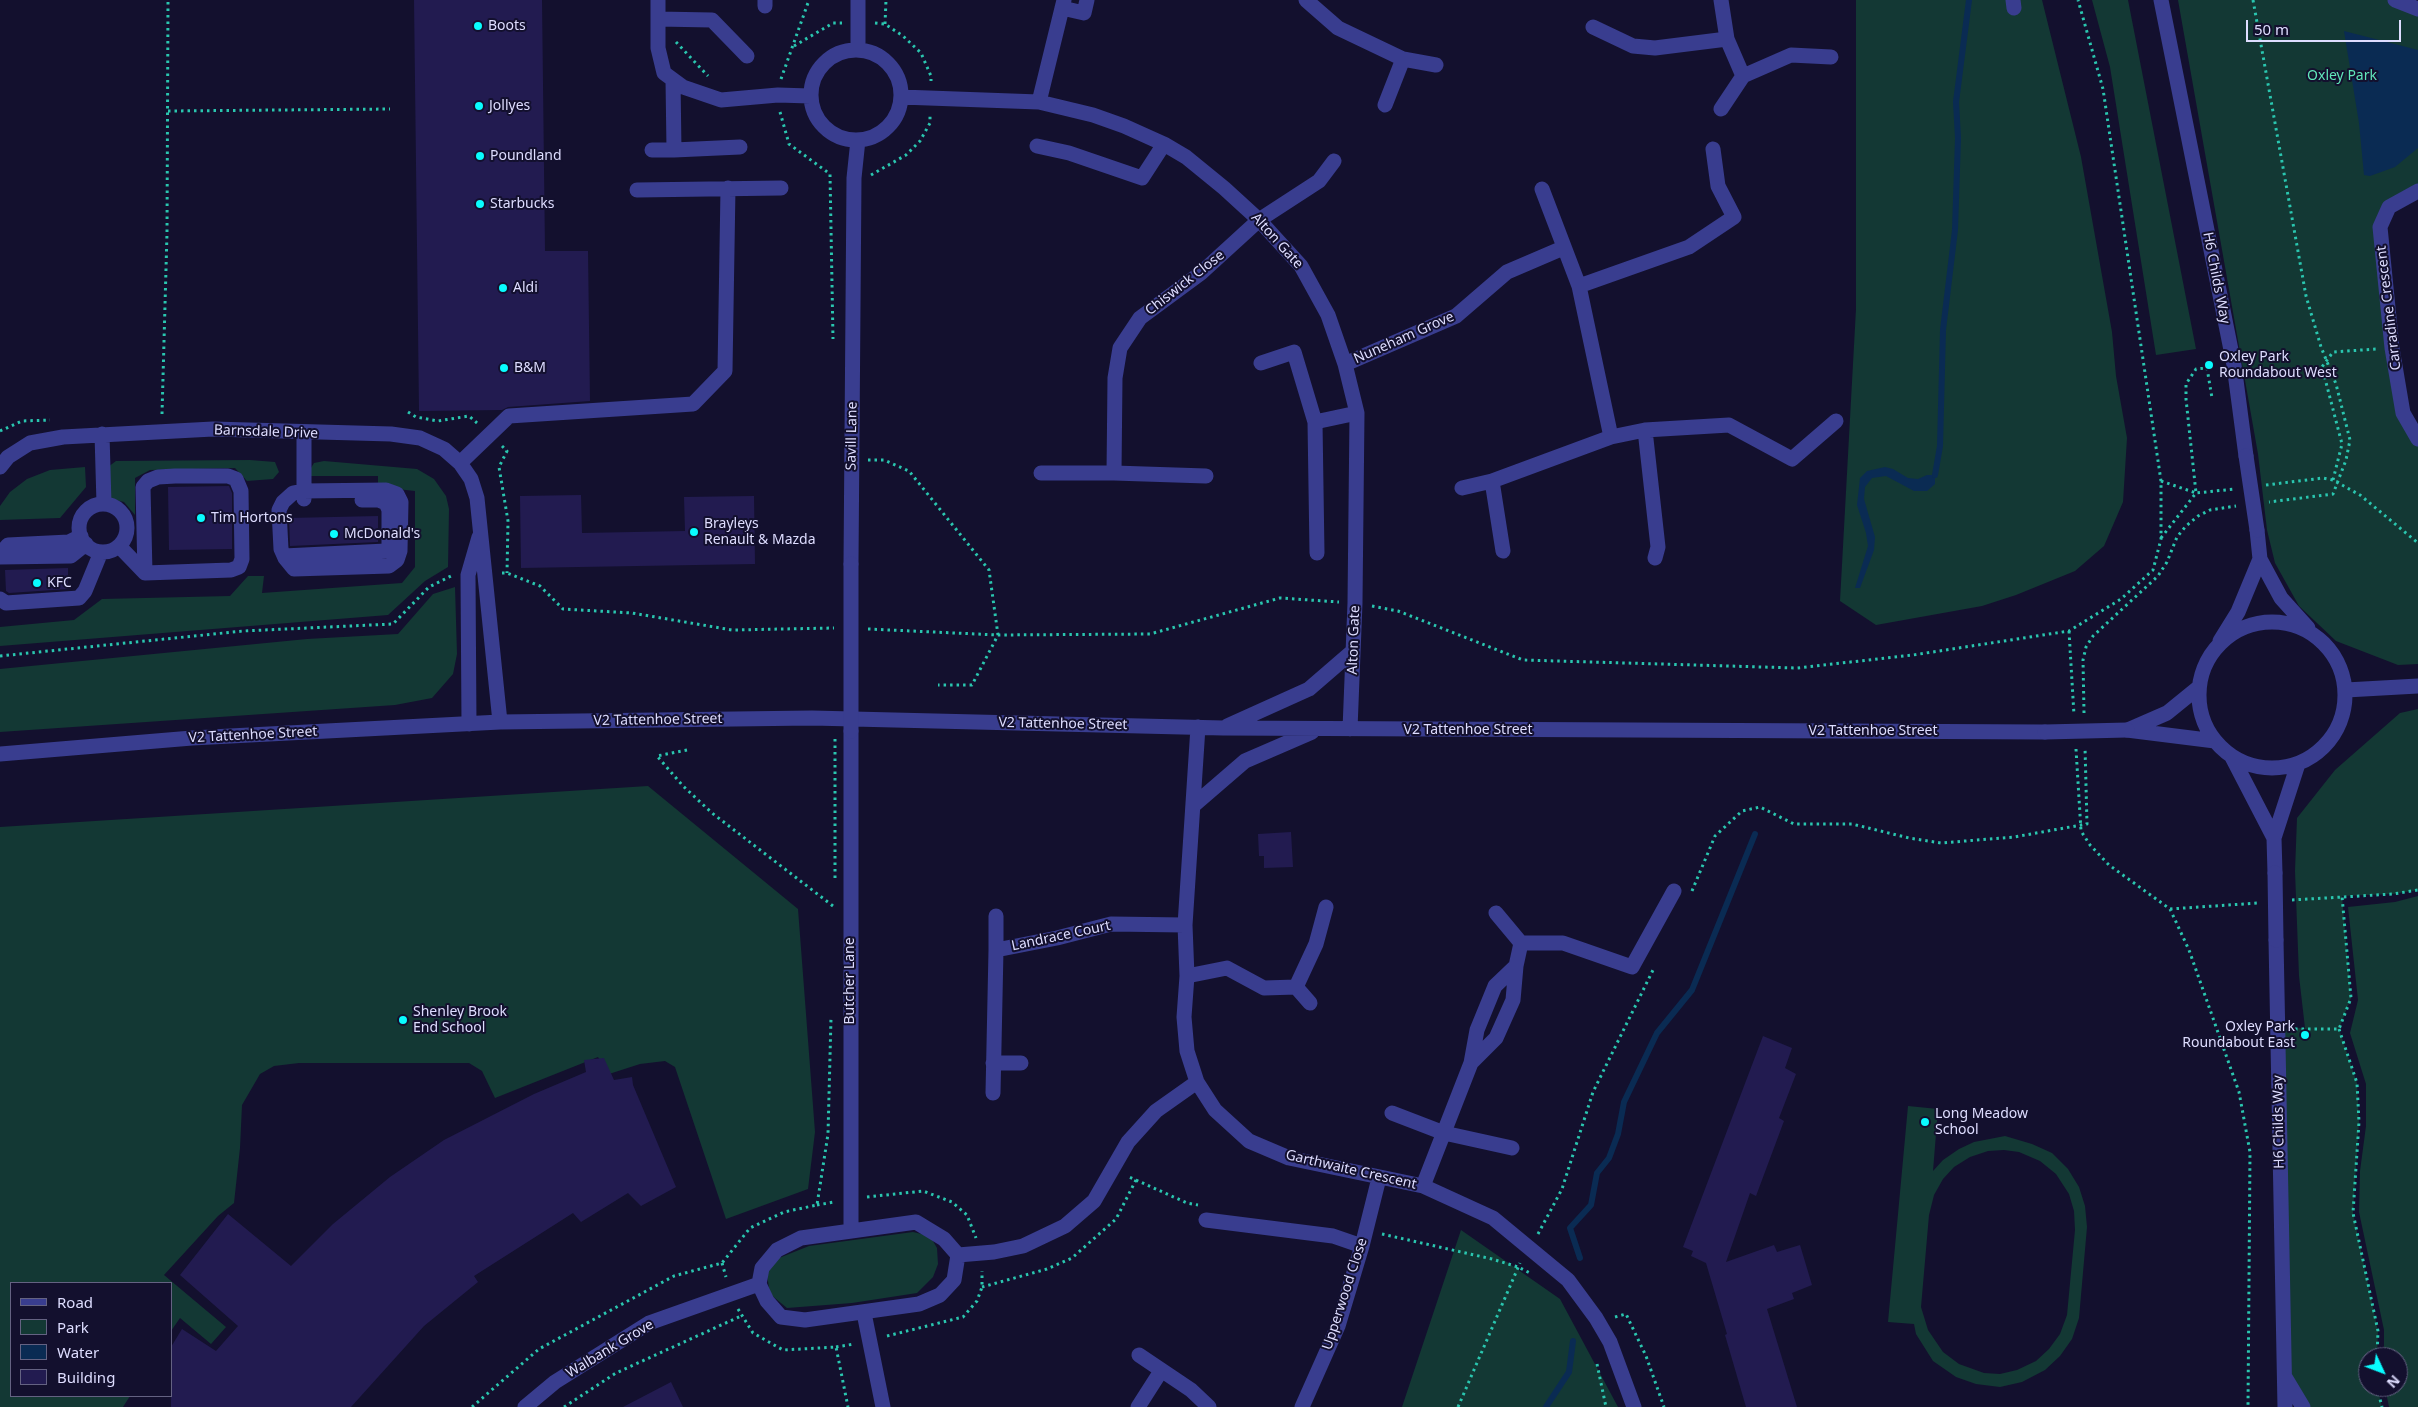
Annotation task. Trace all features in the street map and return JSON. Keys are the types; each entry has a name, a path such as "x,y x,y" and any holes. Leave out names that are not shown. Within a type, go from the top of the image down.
{"street":[{"path":"658,0 658,48 664,73 684,87 721,100 778,95 810,96"},
{"path":"858,0 858,49"},
{"path":"1306,0 1338,28 1403,59 1436,64"},
{"path":"1721,0 1727,39 1743,76"},
{"name":"H6 Childs Way","path":"2160,0 2234,365 2260,559 2280,598 2314,634"},
{"path":"2395,0 2418,9"},
{"path":"1039,102 1063,4 1086,6"},
{"path":"658,19 712,20 747,56"},
{"path":"1593,26 1633,46 1655,48 1727,39"},
{"path":"858,49 872,52 884,59 894,70 900,83 902,97 899,110 888,127 871,138 858,140 835,136 825,128 814,114 810,96 812,81 819,68 830,58 843,51 858,49"},
{"path":"1721,110 1743,76 1791,55 1831,57"},
{"path":"1385,105 1403,59"},
{"path":"673,80 674,150"},
{"name":"Alton Gate","path":"902,97 1039,102 1093,114 1164,144 1186,157 1260,220 1301,266 1328,315 1345,364 1357,413 1355,603 1350,729"},
{"name":"Savill Lane","path":"851,732 854,178 858,140"},
{"path":"1037,146 1069,153 1142,178 1164,144"},
{"path":"652,150 740,147"},
{"path":"1579,286 1689,247 1734,217 1718,186 1713,149"},
{"name":"Chiswick Close","path":"1114,473 1115,378 1120,348 1140,318 1202,273 1260,220 1319,181 1334,161"},
{"path":"460,463 508,416 692,404 725,371 728,188"},
{"path":"637,190 781,188"},
{"path":"1542,189 1579,286 1611,437"},
{"name":"Carradine Crescent","path":"2418,191 2390,207 2380,227 2392,348 2403,413 2418,439"},
{"name":"Nuneham Grove","path":"1345,364 1456,316 1507,272 1563,248"},
{"path":"1260,363 1294,352 1315,422 1317,553"},
{"path":"1315,422 1357,413"},
{"path":"1462,488 1492,481 1611,437 1645,430 1729,425 1792,459 1836,421"},
{"name":"Barnsdale Drive","path":"0,467 8,457 30,443 63,437 213,429 391,434 420,438 444,449 460,463 471,479 477,498 480,533 487,574 500,722"},
{"path":"1645,430 1658,547 1655,558"},
{"path":"303,491 304,433"},
{"path":"102,434 104,504"},
{"path":"1041,473 1206,476"},
{"path":"119,546 145,573 232,570 239,567 242,559 241,490 236,479 228,476 158,477 148,481 143,487 145,573"},
{"path":"1492,481 1504,551"},
{"path":"386,490 397,494 401,502 400,551 397,560 389,566 294,569 281,549 279,510 293,493 303,491 386,490"},
{"path":"0,555 71,556 83,540 80,521 84,514 96,505 104,504 119,510 124,516 127,532 119,546 114,550 101,552 83,540"},
{"name":"Barnsdale Drive","path":"469,724 468,575 480,533"},
{"path":"0,599 6,603 79,598 85,591 101,552"},
{"name":"H6 Childs Way","path":"2211,654 2238,612 2260,559"},
{"path":"2262,623 2292,624 2314,634 2330,649 2338,662 2346,690 2344,714 2334,735 2319,753 2298,764 2276,769 2253,766 2232,757 2215,741 2202,716 2199,687 2211,654 2227,638 2247,626 2262,623"},
{"path":"1223,728 1309,689 1353,651"},
{"path":"2346,690 2418,686"},
{"name":"V2 Tattenhoe Street","path":"2127,730 2167,713 2199,687"},
{"name":"V2 Tattenhoe Street","path":"0,754 192,738 500,722 812,718 1318,729 2045,732 2127,730 2215,741"},
{"name":"Garthwaite Crescent","path":"1198,727 1186,925 1187,976 1184,1017 1187,1051 1197,1082 1215,1110 1249,1141 1289,1158 1423,1186 1493,1218 1531,1247 1568,1280 1596,1318 1610,1342 1634,1407"},
{"path":"1194,805 1245,761 1318,729"},
{"name":"Butcher Lane","path":"851,732 851,1231"},
{"name":"H6 Childs Way","path":"2232,757 2274,838"},
{"name":"H6 Childs Way","path":"2285,1407 2274,838 2298,764"},
{"path":"1520,943 1563,943 1632,967 1674,891"},
{"path":"1296,987 1316,944 1326,907"},
{"path":"1471,1063 1496,1038 1514,1000 1516,966 1520,943 1496,913"},
{"name":"Landrace Court","path":"993,1093 996,916"},
{"name":"Landrace Court","path":"996,950 1057,938 1111,924 1186,925"},
{"path":"1423,1186 1471,1063 1477,1030 1494,986 1516,966"},
{"path":"1187,976 1227,968 1264,988 1296,987"},
{"path":"1296,987 1310,1003"},
{"path":"993,1063 1021,1063"},
{"path":"958,1255 981,1254 1023,1246 1065,1226 1094,1201 1128,1142 1156,1111 1197,1082"},
{"path":"1392,1113 1444,1134 1512,1148"},
{"name":"Upperwood Close","path":"1302,1407 1338,1326 1362,1246 1379,1178"},
{"path":"1206,1220 1333,1236 1362,1246"},
{"path":"916,1222 944,1239 958,1255 954,1280 940,1295 919,1304 864,1313 805,1320 781,1317 767,1301 759,1284 762,1268 777,1250 801,1238 916,1222"},
{"name":"Walbank Grove","path":"525,1407 555,1382 649,1323 731,1296 759,1284"},
{"path":"864,1313 883,1407"},
{"path":"1139,1355 1191,1390 1209,1407"},
{"path":"1138,1407 1161,1371"},
{"path":"2284,1375 2303,1407"}],"path":[{"path":"161,419 168,233 168,0"},
{"path":"809,0 779,83 778,95 780,120 789,144 830,174 833,342"},
{"path":"885,24 886,0"},
{"path":"860,628 998,635 1150,634 1280,598 1355,603 1398,611 1523,660 1797,668 1912,655 2068,631 2121,599 2153,570 2161,539 2161,480 2103,89 2078,0"},
{"path":"658,19 689,58 715,83"},
{"path":"168,110 390,109"},
{"path":"2333,480 2342,444 2322,367 2333,352 2392,348"},
{"path":"2161,539 2196,493 2186,399 2186,384 2196,369 2207,368 2212,398"},
{"path":"852,461 884,460 909,471 990,570 998,635 972,685 938,685"},
{"path":"2262,485 2323,478 2333,480 2360,494 2418,543"},
{"path":"2161,480 2196,493 2241,488"},
{"path":"507,573 540,586 563,609 632,613 732,630 841,628"},
{"path":"0,656 243,631 394,624 429,586 451,576 468,575"},
{"path":"2068,631 2074,718"},
{"path":"2076,748 2081,832 2090,845 2109,865 2170,910 2189,950 2239,1092 2250,1152 2248,1407"},
{"path":"687,750 657,756 712,813 834,906"},
{"path":"1688,900 1705,864 1715,836 1742,811 1760,807 1794,824 1852,824 1909,838 1941,843 2014,838 2080,825"},
{"path":"834,887 835,878"},
{"path":"2342,896 2351,998 2339,1028 2357,1083 2359,1122 2353,1213 2378,1331 2378,1347"},
{"path":"834,897 834,916"},
{"path":"1458,1407 1518,1267 1562,1189 1593,1092 1658,961"},
{"path":"817,1205 828,1134 831,1015"},
{"path":"2278,1029 2339,1028"},
{"path":"1136,1180 1186,1203 1199,1205"},
{"path":"472,1407 539,1349 674,1276 722,1263 750,1228 784,1212 851,1199 923,1191 952,1202 967,1215 981,1254 982,1287 977,1301 963,1317 870,1341 836,1347 783,1350 753,1333 741,1316 731,1296 722,1263"},
{"path":"1366,1231 1518,1267 1537,1278"},
{"path":"1596,1318 1602,1313 1616,1318 1626,1314 1646,1356 1664,1407"},
{"path":"564,1407 616,1373 741,1316"},
{"path":"836,1347 848,1407"},
{"path":"1594,1356 1606,1407"}],"green space":[{"path":"1856,0 2042,0 2081,157 2112,332 2116,376 2127,438 2123,502 2104,546 2075,571 2016,595 1982,606 1876,625 1840,601 1856,309"},
{"path":"2092,0 2128,0 2196,349 2156,355 2110,67"},
{"name":"Oxley Park","path":"2178,0 2395,0 2418,9 2418,191 2389,207 2380,227 2392,348 2418,439 2418,664 2398,665 2336,641 2299,606 2275,563 2267,530 2258,454"},
{"path":"250,460 275,462 279,472 273,479 247,481 235,468 150,470 135,478 135,515 124,502 111,499 108,467 116,461"},
{"path":"324,461 417,469 434,479 446,496 449,509 448,567 425,581 388,615 0,646 0,627 74,620 102,599 230,596 248,576 264,576 262,593 402,583 415,567 415,491 378,487 378,476 306,476 314,463"},
{"path":"85,467 86,487 60,518 0,520 0,506 10,492 27,479 50,470"},
{"path":"455,587 457,654 453,674 432,698 395,705 0,732 0,669 307,639 398,634 433,594"},
{"path":"2418,709 2418,890 2393,894 2342,896 2351,998 2339,1029 2357,1083 2359,1122 2353,1213 2378,1331 2377,1347 2358,1347 2358,1397 2380,1397 2382,1407 2303,1407 2284,1375 2277,1029 2305,1028 2299,976 2295,871 2297,818 2335,770 2400,713"},
{"name":"Shenley Brook End School","path":"648,786 798,909 815,1132 808,1189 726,1219 675,1067 665,1061 640,1064 609,1074 598,1057 495,1098 482,1071 469,1063 299,1063 274,1066 260,1074 242,1105 240,1148 234,1203 218,1216 164,1275 226,1327 211,1344 180,1318 172,1330 172,1282 10,1282 10,1397 129,1397 123,1407 0,1407 0,827"},
{"path":"2418,896 2418,1407 2389,1407 2387,1397 2408,1397 2408,1347 2384,1347 2384,1330 2359,1212 2360,1171 2366,1126 2366,1084 2350,1033 2358,1000 2348,907 2395,902"},
{"path":"1908,1106 1938,1109 1933,1171 1943,1160 1959,1149 1974,1142 2005,1136 2032,1144 2052,1153 2068,1169 2079,1187 2085,1206 2087,1227 2079,1318 2072,1339 2060,1356 2045,1370 2022,1382 2000,1387 1976,1384 1956,1377 1933,1361 1916,1334 1914,1324 1888,1322","holes":["2004,1150 2019,1152 2040,1161 2056,1174 2069,1194 2074,1211 2075,1230 2067,1315 2060,1334 2049,1349 2036,1361 2017,1370 2000,1374 1984,1373 1959,1364 1943,1352 1928,1330 1921,1307 1929,1215 1934,1195 1943,1179 1954,1167 1970,1157 1988,1151"]},
{"path":"1461,1230 1560,1299 1618,1407 1402,1407"},
{"path":"913,1232 930,1236 937,1248 938,1264 933,1277 917,1293 852,1303 787,1308 770,1294 767,1275 774,1260 809,1246"}],"water":[{"path":"2344,31 2418,50 2418,148 2395,167 2370,176 2364,175 2359,123"},
{"path":"1885,467 1893,469 1908,478 1918,479 1927,475 1935,475 1935,484 1927,491 1914,491 1886,476 1872,478 1865,487 1864,499 1875,537 1874,550 1860,588 1855,588 1868,546 1857,505 1860,478 1867,471"}],"building":[{"path":"414,0 542,0 545,251 588,251 590,401 508,407 502,410 419,411"},
{"name":"Tim Hortons","path":"229,486 232,493 232,549 169,550 168,487"},
{"name":"Brayleys Renault & Mazda","path":"581,495 582,533 685,531 684,497 754,496 755,564 521,568 520,496"},
{"name":"McDonald's","path":"378,516 378,542 290,546 289,518"},
{"name":"KFC","path":"68,568 68,589 9,593 6,591 5,570"},
{"path":"1291,832 1293,867 1264,868 1264,856 1259,856 1258,834"},
{"path":"1763,1036 1792,1048 1785,1068 1796,1074 1779,1118 1784,1121 1756,1196 1750,1193 1726,1262 1774,1245 1777,1252 1800,1245 1812,1285 1792,1293 1794,1299 1767,1309 1797,1407 1746,1407 1706,1263 1691,1256 1693,1251 1683,1247"},
{"path":"604,1058 614,1080 632,1077 633,1085 676,1187 641,1206 628,1193 581,1222 573,1213 474,1276 478,1282 424,1326 351,1407 171,1407 172,1345 182,1329 216,1351 238,1326 180,1275 228,1214 291,1266 333,1224 390,1177 444,1140 534,1094 586,1072 584,1060"},
{"path":"671,1382 683,1407 623,1407"}],"waterway":[{"path":"1935,475 1940,446 1943,330 1955,230 1958,138 1956,102 1969,0"},
{"path":"1580,1258 1570,1228 1591,1205 1597,1173 1609,1158 1618,1134 1624,1102 1657,1033 1692,990 1755,834"},
{"path":"1546,1407 1569,1372 1573,1341"}],"place":[{"name":"Boots","path":"478,26"},
{"name":"Jollyes","path":"479,106"},
{"name":"Poundland","path":"480,156"},
{"name":"Starbucks","path":"480,204"},
{"name":"Aldi","path":"503,288"},
{"name":"Oxley Park Roundabout West","path":"2209,365"},
{"name":"B&M","path":"504,368"},
{"name":"Tim Hortons","path":"201,518"},
{"name":"Brayleys Renault & Mazda","path":"694,532"},
{"name":"McDonald's","path":"334,534"},
{"name":"KFC","path":"37,583"},
{"name":"Shenley Brook End School","path":"403,1020"},
{"name":"Oxley Park Roundabout East","path":"2305,1035"},
{"name":"Long Meadow School","path":"1925,1122"}]}
